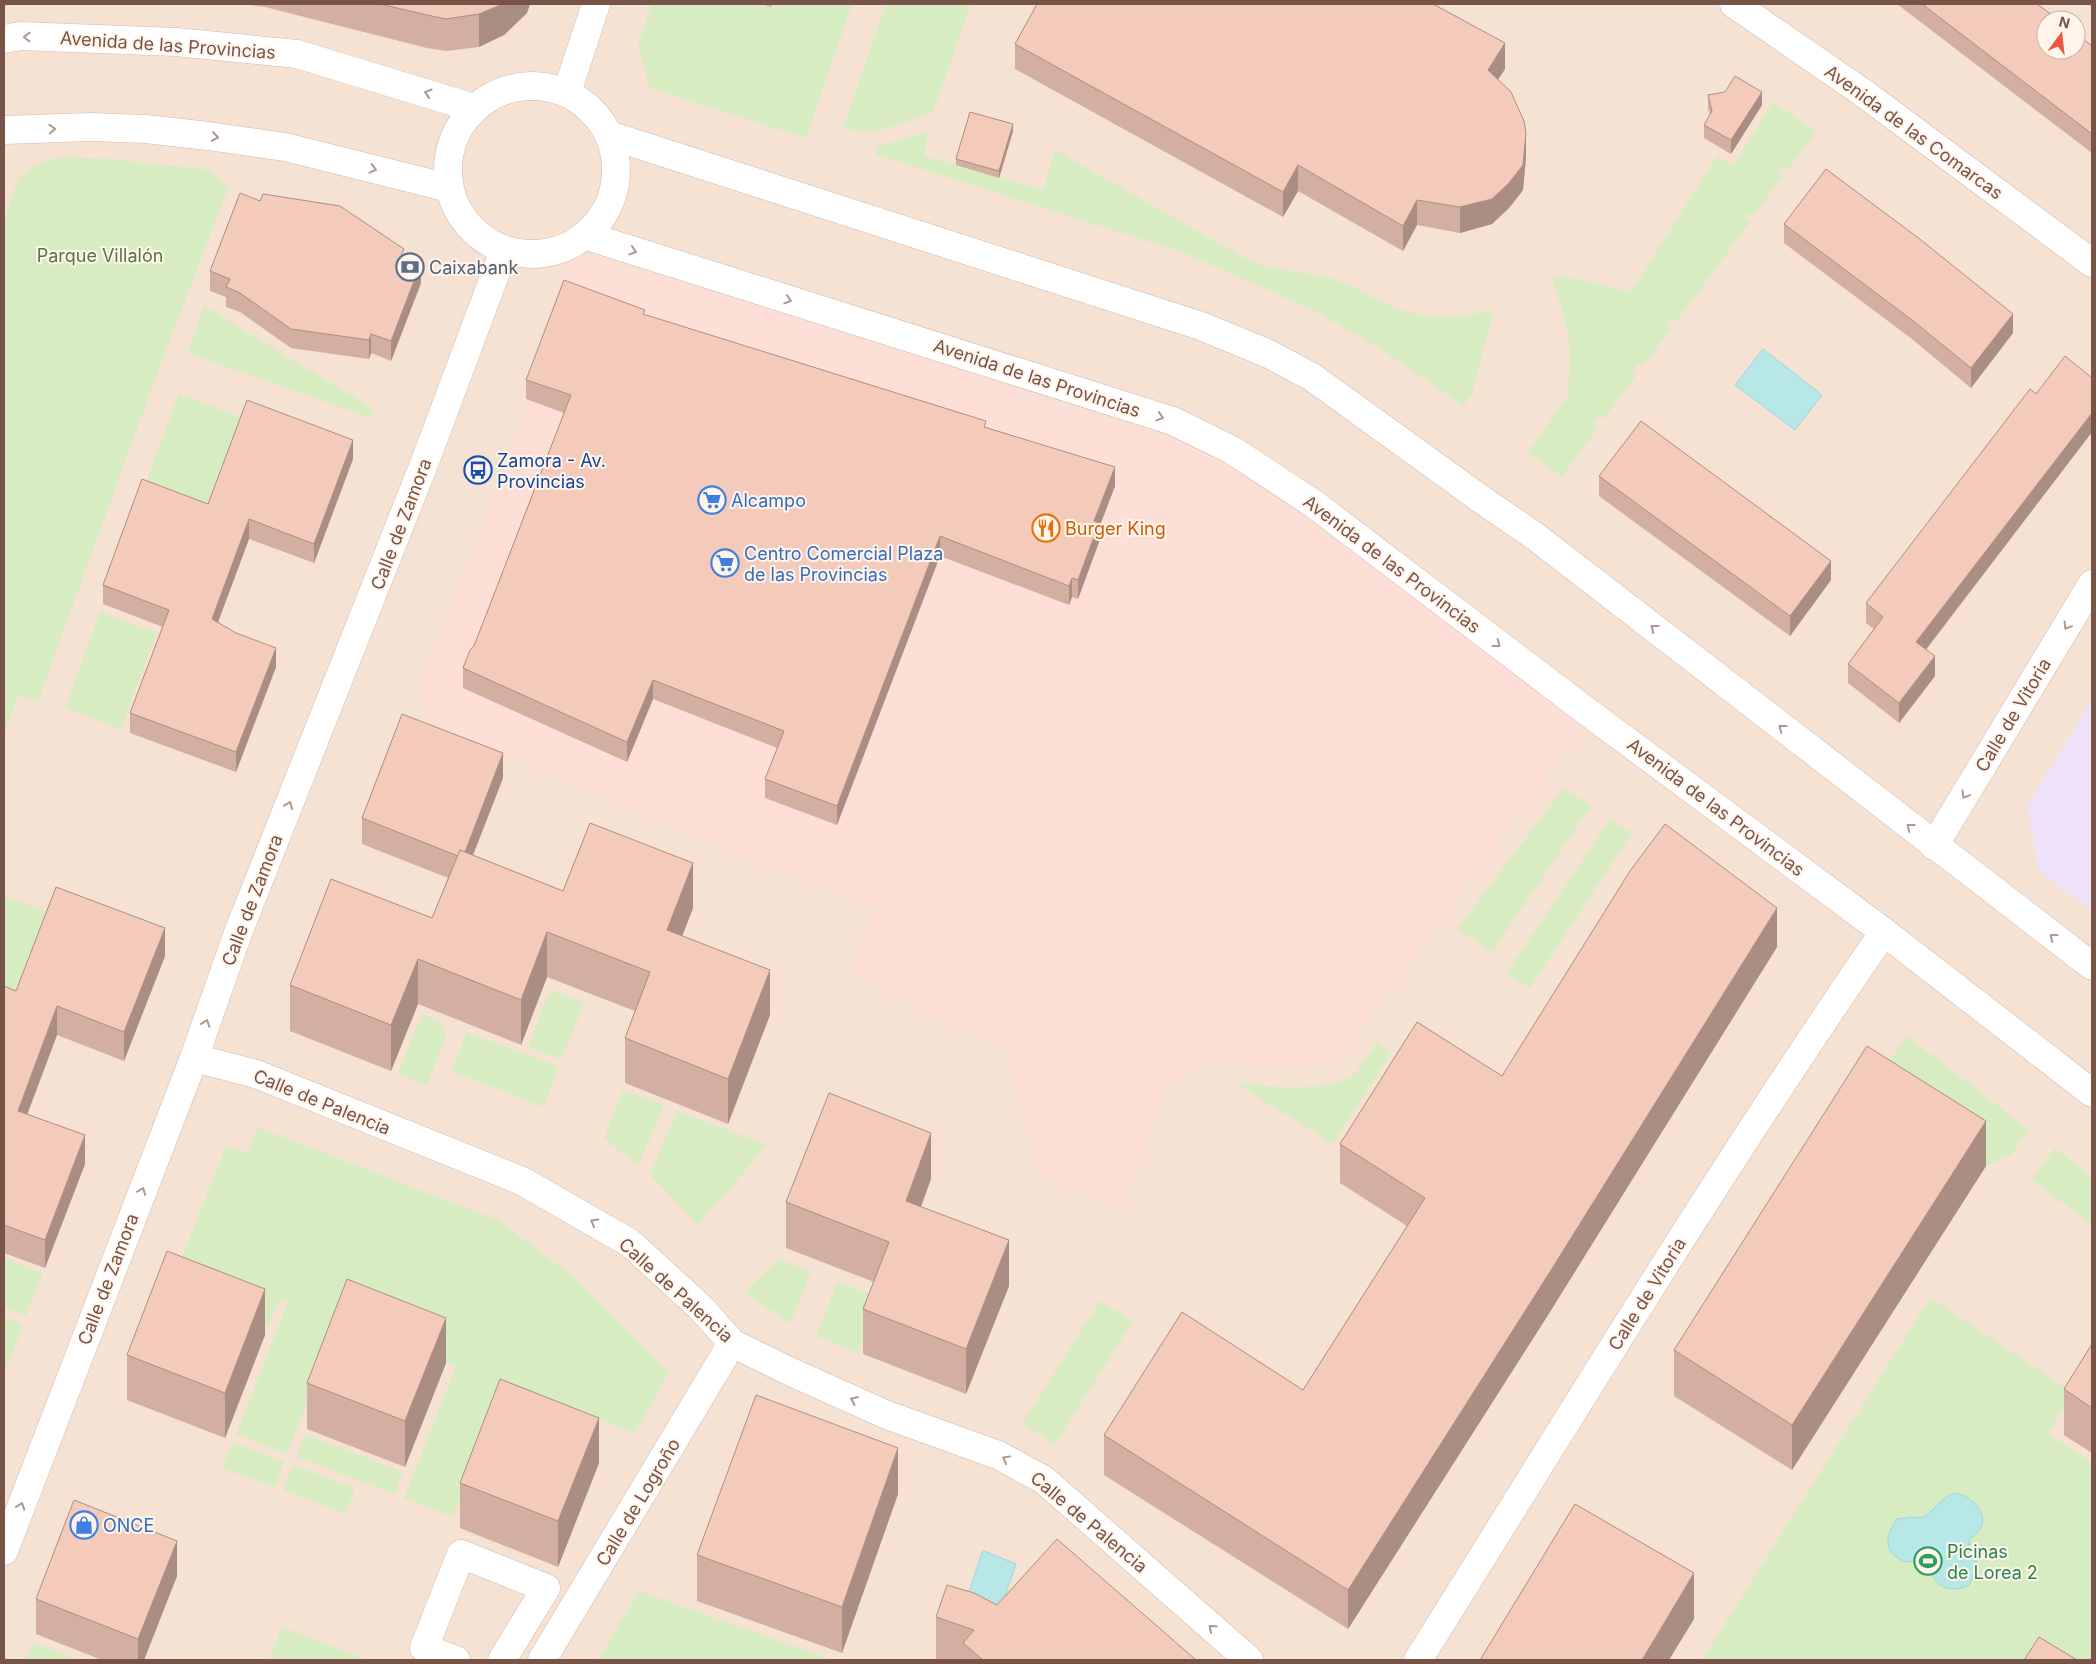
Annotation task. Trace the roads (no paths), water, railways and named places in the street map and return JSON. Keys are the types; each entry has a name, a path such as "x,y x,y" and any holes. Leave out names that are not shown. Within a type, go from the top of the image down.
{"street":[{"path":"566,92 596,4"},
{"name":"Avenida de las Comarcas","path":"1734,4 1862,92 2092,263"},
{"name":"Avenida de las Provincias","path":"4,39 20,36 176,42 297,54 474,108"},
{"path":"527,85 548,87 566,92 593,111 609,135 616,156 615,184 611,201 587,236 570,246 554,251 524,254 504,251 471,229 455,204 449,188 448,157 457,130 474,108 499,92 527,85"},
{"path":"4,130 146,129 208,136 285,147 449,188"},
{"path":"609,135 1201,326 1269,354 1312,377 1536,537 1934,846 2092,966"},
{"name":"Avenida de las Provincias","path":"587,236 1173,421 1232,450 1314,504 1884,932 2092,1093"},
{"name":"Calle de Zamora","path":"4,1551 194,1058 238,933 426,459 504,251"},
{"name":"Calle de Vitoria","path":"1934,846 2092,584"},
{"name":"Calle de Vitoria","path":"1418,1660 1678,1245 1813,1034 1884,932"},
{"name":"Calle de Palencia","path":"194,1058 256,1074 522,1181 630,1243 701,1308 732,1343 887,1415 998,1455 1044,1480 1248,1660"},
{"name":"Calle de Logroño","path":"542,1660 732,1343"},
{"path":"456,1660 424,1648 461,1554 546,1588 502,1660"}],"water":[{"path":"1763,349 1822,395 1795,430 1735,385"},
{"path":"1954,1493 1970,1499 1976,1505 1980,1511 1982,1526 1970,1538 1969,1549 1978,1564 1969,1585 1951,1589 1936,1581 1931,1570 1920,1563 1905,1562 1896,1557 1888,1542 1890,1530 1897,1519 1923,1518 1941,1501"},
{"path":"984,1551 1016,1564 1006,1593 990,1611 966,1601 982,1552"}],"place":[{"name":"Caixabank","path":"410,267"},
{"name":"Zamora - Av. Provincias","path":"478,470"},
{"name":"Alcampo","path":"712,500"},
{"name":"Burger King","path":"1046,528"},
{"name":"Centro Comercial Plaza de las Provincias","path":"725,563"},
{"name":"ONCE","path":"84,1525"},
{"name":"Picinas de Lorea 2","path":"1928,1561"}],"park label":[{"name":"Parque Villalón","path":"100,255"}]}
